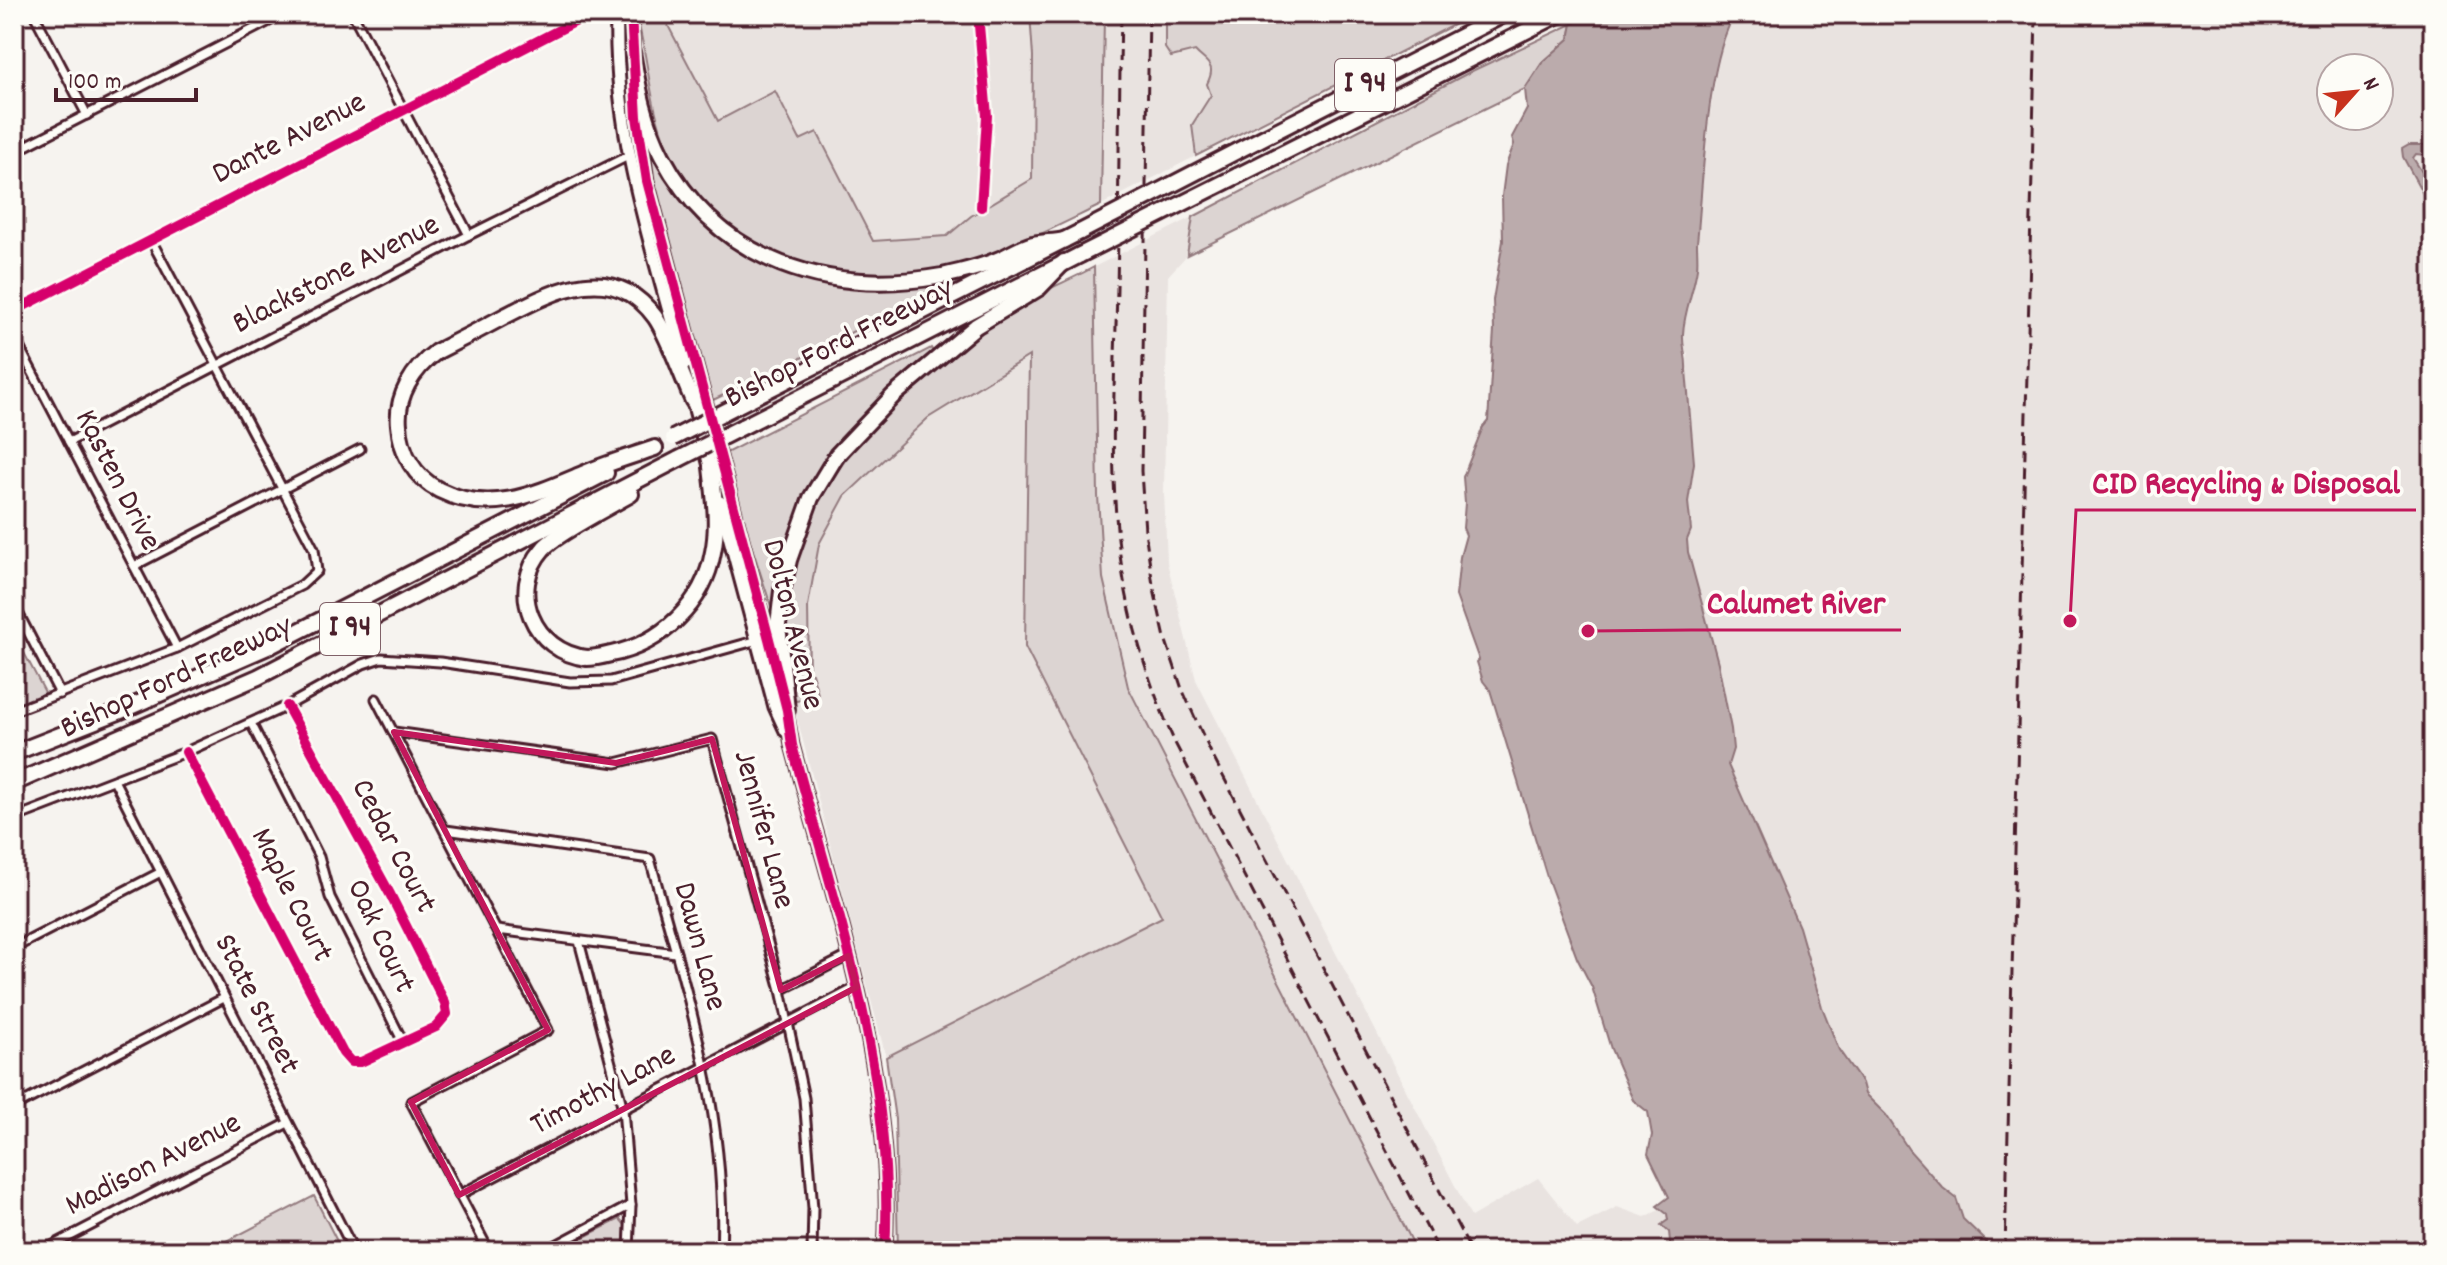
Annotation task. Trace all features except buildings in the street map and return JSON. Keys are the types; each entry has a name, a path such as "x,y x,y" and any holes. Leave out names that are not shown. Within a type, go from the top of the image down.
{"highway":[{"name":"Bishop Ford Freeway","path":"14,783 258,677 1064,262 1560,14"},
{"name":"Bishop Ford Freeway","path":"14,753 143,702 272,645 1499,17"},
{"path":"632,52 651,129 676,179 700,210 723,230 746,248 780,265 839,280 876,283 916,280 977,268 1032,244 1064,240"},
{"path":"787,710 778,625 782,591 789,560 811,498 837,455 893,396 976,326 1039,288 1064,262"},
{"path":"655,448 530,496 501,502 474,502 440,490 415,472 400,437 398,417 404,390 425,360 550,293 571,285 605,285 628,293 653,315 693,401"},
{"path":"665,467 638,490 545,546 532,564 525,585 526,610 536,629 553,646 569,654 590,658 613,654 653,638 678,620 699,591 713,556 717,526 711,467"}],"street":[{"path":"34,14 87,115"},
{"path":"14,152 283,14"},
{"path":"353,14 469,235"},
{"name":"Dante Avenue","path":"14,311 590,14"},
{"name":"Dolton Avenue","path":"617,14 618,79 628,156 711,467 787,710 792,745 857,987 880,1103 887,1183 885,1251"},
{"name":"Dolton Avenue","path":"631,14 637,117 647,181 763,638 775,707 792,745"},
{"path":"978,14 987,116 981,207"},
{"name":"Blackstone Avenue","path":"69,442 628,156"},
{"path":"14,711 177,648 302,585 317,571 314,549 151,240"},
{"name":"Kasten Drive","path":"14,337 177,648"},
{"path":"134,566 360,449"},
{"path":"14,605 60,694"},
{"path":"14,818 186,752 287,706 363,664 381,658 430,660 570,682 611,681 763,638"},
{"path":"376,699 548,1030 411,1102 489,1251"},
{"name":"Cedar Court","path":"287,706 390,894 445,1003 447,1014 436,1027 403,1042"},
{"name":"Oak Court","path":"251,723 319,857 330,897 403,1042"},
{"name":"Jennifer Lane","path":"394,732 616,763 712,739 781,990 804,1098 813,1208 812,1251"},
{"name":"Maple Court","path":"186,752 343,1053 351,1062 361,1062 403,1042"},
{"name":"State Street","path":"114,780 354,1251"},
{"name":"Dawn Lane","path":"446,830 650,859 705,1066 718,1142 723,1222 721,1251"},
{"path":"14,948 161,872"},
{"path":"497,930 676,953"},
{"path":"579,941 623,1109 631,1205 629,1251"},
{"path":"781,990 848,956"},
{"name":"Timothy Lane","path":"459,1195 857,987"},
{"path":"14,1107 224,998"},
{"name":"Madison Avenue","path":"42,1251 288,1123"},
{"path":"545,1251 631,1205"}],"highlighted area":[{"path":"394,732 616,763 712,739 781,990 848,956 857,987 459,1195 411,1102 548,1030"}],"shaded area":[{"path":"636,14 662,14 718,121 775,91 800,140 817,132 873,241 947,236 971,216 1032,179 1033,56 1030,14 1104,14 1101,205 997,253 939,270 895,275 850,275 785,261 737,234 707,207 683,176 659,126"},
{"path":"662,14 1030,14 1033,56 1032,179 971,216 947,236 872,241 817,132 801,140 718,121"},
{"path":"1104,14 1165,14 1165,48 1195,51 1211,65 1212,73 1207,84 1211,95 1198,115 1192,139 1196,156 1101,205"},
{"path":"1165,14 1475,14 1196,156 1192,125 1211,95 1207,84 1211,68 1195,51 1171,57 1165,48"},
{"path":"1579,14 1735,14 1725,35 1712,92 1704,157 1697,268 1683,339 1694,463 1688,502 1691,530 1687,540 1688,552 1718,663 1731,729 1733,749 1728,765 1799,927 1822,1007 1839,1050 1862,1083 1865,1094 1886,1115 1909,1150 1956,1198 1963,1219 1986,1241 1986,1250 1996,1251 1671,1251 1669,1232 1661,1225 1668,1220 1667,1214 1657,1206 1669,1197 1648,1154 1652,1135 1648,1112 1633,1100 1611,1049 1592,987 1577,958 1547,877 1490,690 1483,681 1479,660 1456,596 1466,535 1463,528 1463,477 1488,421 1493,300 1503,241 1502,196 1506,165 1514,144 1512,137 1527,109 1525,89 1542,63 1569,39 1572,24 1578,21"},
{"path":"1735,14 2433,14 2433,1251 1986,1250 1986,1241 1964,1219 1951,1194 1924,1169 1886,1115 1873,1105 1839,1050 1822,1006 1799,927 1728,765 1733,749 1731,729 1718,663 1688,552 1687,540 1691,530 1688,502 1694,463 1686,370 1688,355 1683,346 1683,334 1697,266 1702,183 1724,32"},
{"path":"1572,24 1569,39 1542,63 1525,89 1187,255 1193,217 1472,71"},
{"path":"645,135 673,186 703,221 760,261 823,282 893,287 930,284 931,290 820,349 711,401"},
{"path":"2409,145 2433,145 2433,156 2416,154 2413,158 2433,189 2433,212 2403,157 2402,149"},
{"path":"1193,217 1187,255 1168,276 1164,492 1167,562 1196,680 1471,1217 1538,1178 1577,1227 1617,1207 1645,1217 1663,1210 1668,1220 1662,1224 1669,1232 1671,1251 1417,1251 1129,687 1103,578 1098,496 1094,267"},
{"path":"1094,267 1098,496 1103,578 1128,687 1417,1251 898,1251 895,1119 886,1057 1162,917 1025,647 1029,356 928,418 845,496 819,544 808,606 809,672 818,694 797,701 792,699 790,690 786,633 791,577 815,507 834,476 880,419 935,368 988,326 1030,299"},
{"path":"931,348 933,352 873,408 826,462 808,492 794,525 782,562 774,606 771,606 726,453"},
{"path":"1029,355 1025,647 1162,917 886,1057 792,699 809,673 808,606 819,544 845,496 928,418"},
{"path":"14,634 47,696 14,708"},
{"path":"314,1196 342,1251 208,1251"},
{"path":"620,1219 625,1225 623,1251 556,1251"}],"railway":[{"path":"1121,14 1114,472 1124,581 1138,643 1175,743 1439,1251"},
{"path":"1149,14 1141,471 1145,531 1165,638 1182,689 1211,753 1471,1251"},
{"path":"2005,1251 2036,14"},
{"path":"1623,1243 1627,1251"}],"cycle path":[{"path":"14,311 590,14"},
{"path":"631,14 637,117 647,181 769,639 787,710 792,745 844,932 872,1058 886,1186 885,1251"},
{"path":"978,14 987,116 981,207"},
{"path":"186,752 343,1053 351,1062 361,1062 436,1027 447,1014 445,1003 390,894 287,706"}],"place":[{"name":"CID Recycling & Disposal","path":"2070,621"},
{"name":"Calumet River","path":"1588,631"}]}
